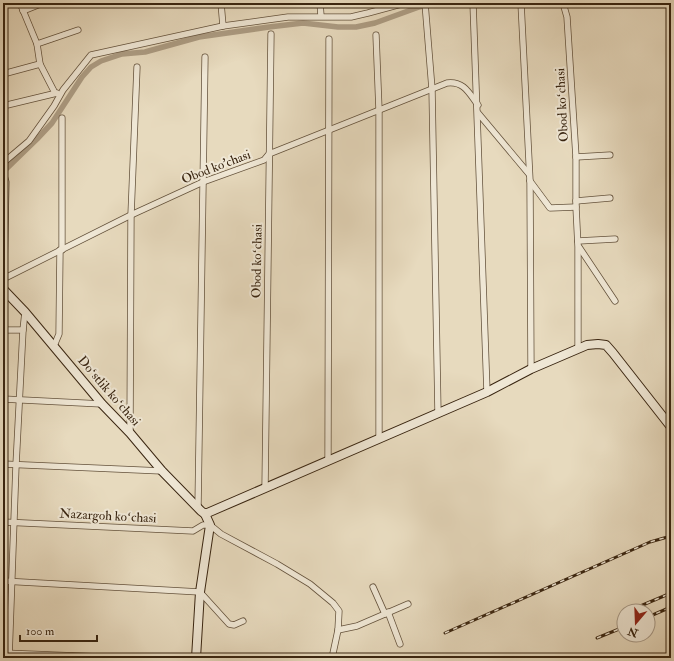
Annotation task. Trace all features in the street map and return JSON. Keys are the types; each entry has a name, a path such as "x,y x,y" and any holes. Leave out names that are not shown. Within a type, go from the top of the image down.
{"street":[{"path":"20,3 37,44 40,64 55,93"},
{"path":"23,10 43,3"},
{"path":"221,3 223,26"},
{"path":"320,3 321,16"},
{"path":"3,163 29,141 54,106 62,90 91,55 223,26 288,17 351,16 406,3"},
{"path":"473,3 478,105 487,392"},
{"path":"521,3 530,174 532,369"},
{"name":"Obod koʻchasi","path":"562,3 567,17 576,157 578,348"},
{"path":"426,5 432,89 438,413"},
{"path":"37,44 78,30"},
{"name":"Obod koʻchasi","path":"265,488 271,34"},
{"path":"376,35 379,110 379,439"},
{"path":"328,460 329,39"},
{"path":"198,507 205,57"},
{"path":"3,74 40,64"},
{"path":"130,432 131,215 137,67"},
{"name":"Obod ko'chasi","path":"4,278 131,215 203,182 264,160 269,154 447,83 454,82 460,84 478,105"},
{"path":"3,106 62,90"},
{"path":"478,113 530,174"},
{"path":"54,346 59,334 62,118"},
{"path":"576,157 610,155"},
{"path":"4,175 4,278"},
{"path":"530,181 550,208 576,207"},
{"path":"576,201 610,198"},
{"path":"615,239 578,244 615,301"},
{"name":"Doʻstlik koʻchasi","path":"3,289 25,312 102,404 130,432 162,471 205,514"},
{"path":"25,312 19,400 7,655 130,658"},
{"path":"3,330 23,330"},
{"path":"332,658 338,630 339,611 333,603 310,584 277,564 221,534 210,525 205,514 487,392 532,369 587,344 606,345 671,427"},
{"path":"3,399 102,404"},
{"path":"3,464 162,471"},
{"name":"Nazargoh koʻchasi","path":"3,522 193,531 203,525 210,525"},
{"path":"196,658 200,592 210,525"},
{"path":"3,581 200,592 229,624 234,625 243,621"},
{"path":"373,587 400,644"},
{"path":"338,630 356,626 408,604"}],"waterway":[{"path":"3,172 52,123 82,77 91,67 101,61 122,54 145,52 199,37 269,27 303,23 338,27 356,27 375,23 419,7 436,3"}],"railway":[{"path":"445,633 650,542 671,536"},
{"path":"647,603 671,593"},
{"path":"656,614 671,607"},
{"path":"597,638 616,630"}]}
